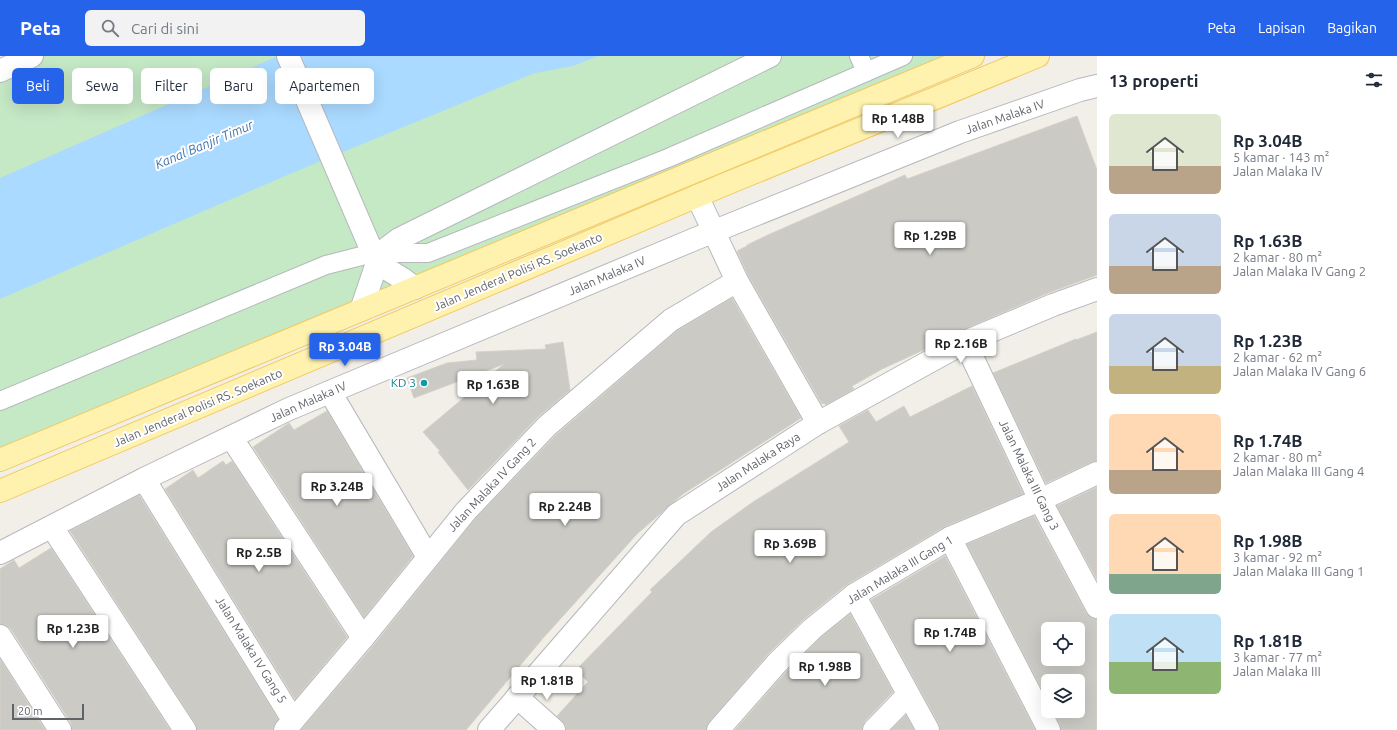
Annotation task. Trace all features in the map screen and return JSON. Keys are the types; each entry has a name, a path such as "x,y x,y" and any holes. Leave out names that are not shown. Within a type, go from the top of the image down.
{"main road":[{"name":"Jalan Jenderal Polisi RS. Soekanto","path":"0,460 973,56"},
{"name":"Jalan Jenderal Polisi RS. Soekanto","path":"0,491 697,196 1038,56"}],"street":[{"path":"0,71 32,56"},
{"path":"288,56 376,257 415,288"},
{"path":"361,310 376,257 399,239 770,56"},
{"path":"0,401 326,265 376,257 428,253 668,158 863,64 903,56"},
{"name":"Jalan Malaka IV","path":"0,553 144,479 289,409 714,232 960,132 1080,90 1097,86"},
{"path":"697,196 737,281 818,423"},
{"name":"Jalan Malaka IV Gang 2","path":"289,725 363,638 466,511 547,426 671,320 737,281"},
{"name":"Jalan Malaka Raya","path":"489,730 676,515 818,423 965,342 1053,305 1097,289"},
{"name":"Jalan Malaka III Gang 3","path":"965,342 1040,500 1097,607"},
{"path":"330,392 428,557"},
{"path":"231,437 363,638"},
{"name":"Jalan Malaka III Gang 1","path":"718,730 782,658 812,629 854,595 950,538 1040,500 1097,473"},
{"name":"Jalan Malaka IV Gang 5","path":"144,479 289,725"},
{"path":"52,527 185,730"},
{"path":"950,538 1049,730"},
{"path":"854,595 928,730"},
{"path":"0,636 60,730"},
{"path":"874,730 908,696"},
{"path":"517,697 554,730"}],"green space":[{"path":"33,56 973,56 0,460 0,71"}],"water":[{"name":"Kanal Banjir Timur","path":"278,56 598,56 573,66 535,73 292,173 0,299 0,178 169,104 202,104 202,89 210,86 210,104 267,104 267,68 251,68"}],"building":[{"path":"1077,116 1097,170 1097,275 1048,293 960,331 932,346 882,369 852,386 854,389 826,405 824,403 822,404 748,275 737,251 770,234 905,175 907,179"},
{"path":"732,298 801,418 683,494 637,534 544,637 466,730 301,730 373,646 475,519 556,435 678,330"},
{"path":"1097,332 1097,461 1046,483 993,373"},
{"path":"563,342 570,390 538,417 468,490 438,452 440,451 423,432 504,364 414,398 407,378 447,363 477,360 476,352 546,349 545,345"},
{"path":"972,386 1023,494 944,527 846,585 804,619 768,654 709,722 706,730 566,730 566,726 557,716 588,682 576,670 652,592 650,590 711,532 753,502 849,442 839,426 868,410 876,422 904,406 910,417"},
{"path":"327,411 413,556 364,617 253,447 289,423 294,430"},
{"path":"223,461 226,465 232,461 347,637 295,699 165,489 193,470 198,478"},
{"path":"1097,487 1097,580 1057,506"},
{"path":"139,495 278,719 273,727 273,730 197,730 195,723 70,531"},
{"path":"1034,516 1086,613 1091,618 1097,619 1097,730 1061,730 1057,718 1085,718 1085,674 1041,674 1041,687 967,544"},
{"path":"51,548 170,730 72,730 71,723 11,629 6,625 0,624 0,569 14,560 19,568"},
{"path":"945,556 1035,730 940,730 939,724 871,600"},
{"path":"850,614 893,692 865,721 862,730 735,730 786,672 820,638"},
{"path":"0,659 45,730 0,730"},
{"path":"906,715 914,730 891,730"}],"place":[{"name":"KD 3","path":"424,383"}]}
